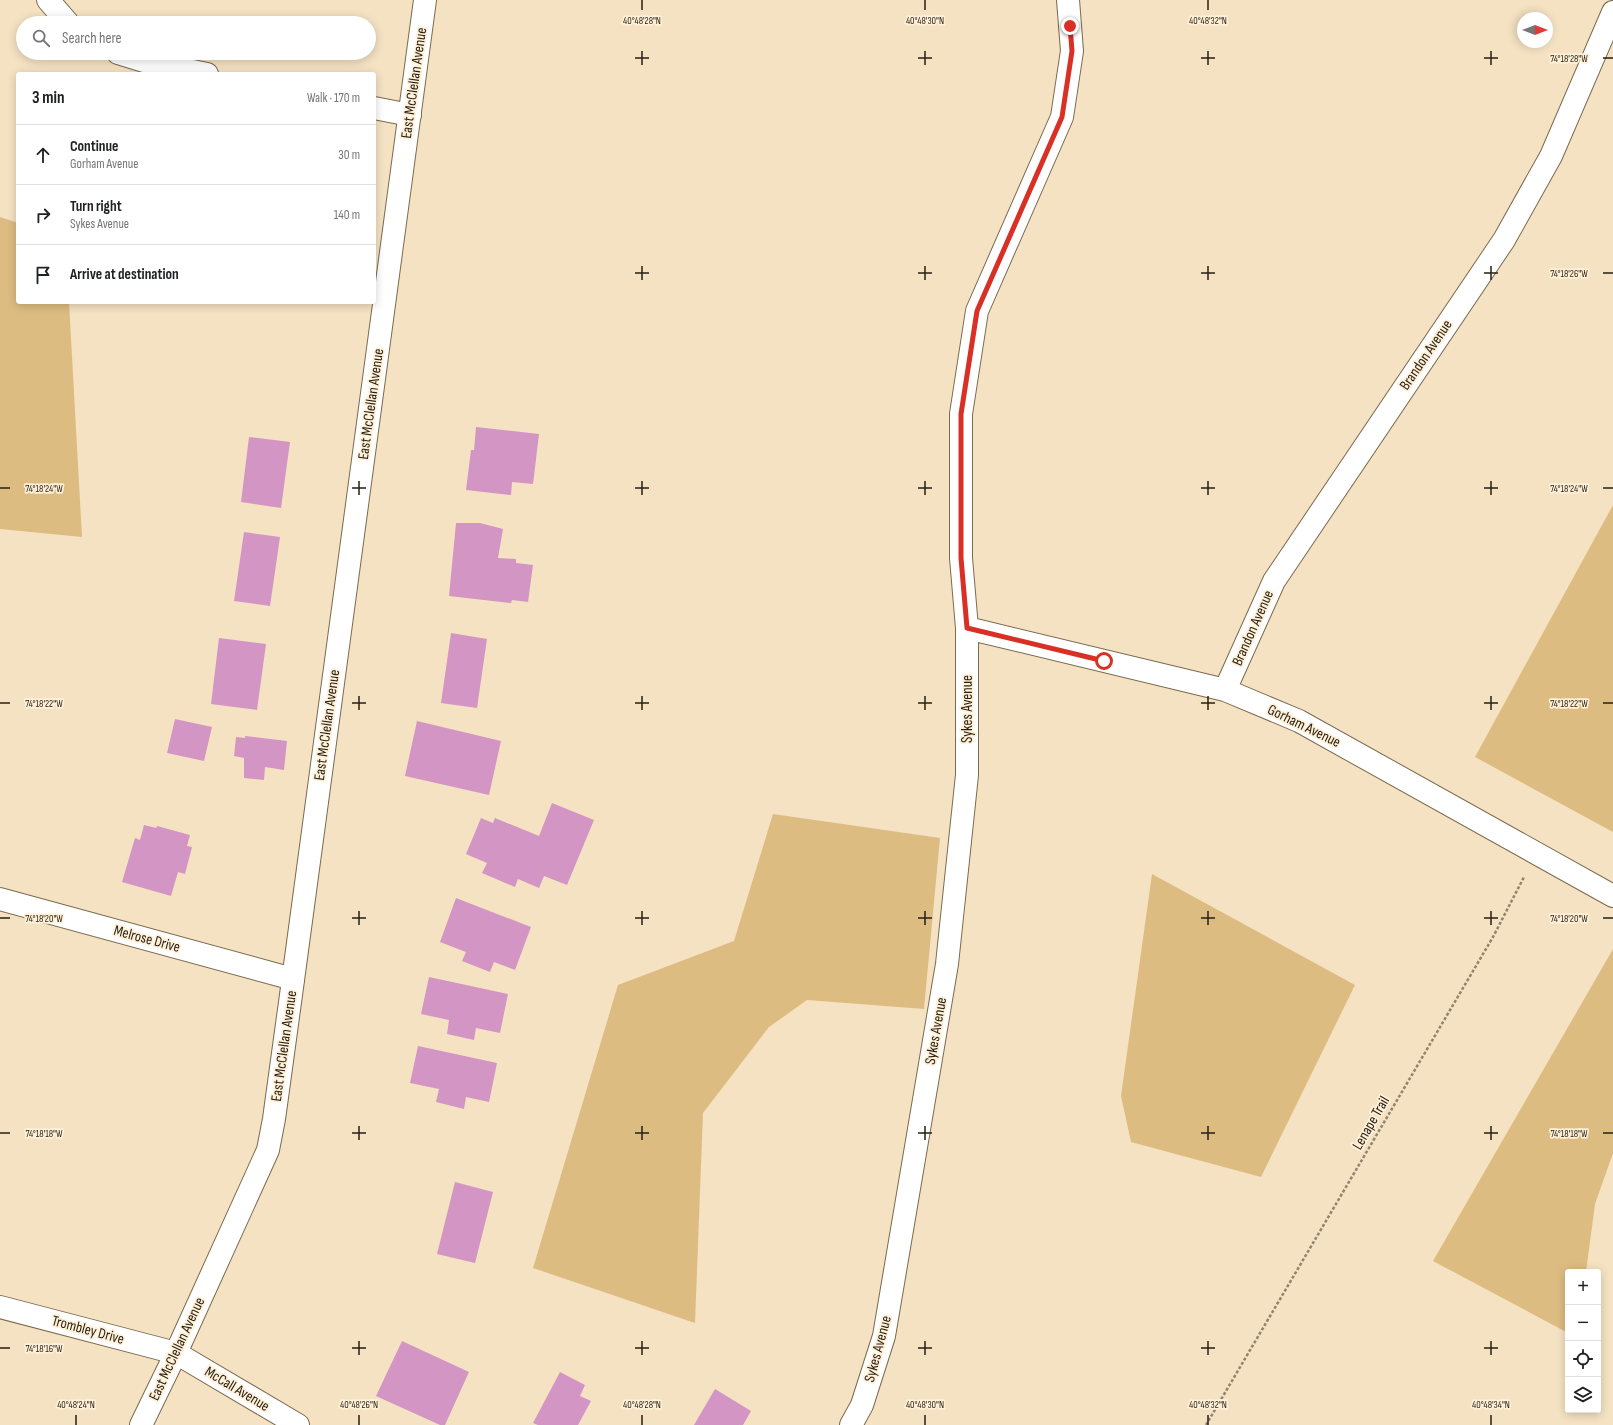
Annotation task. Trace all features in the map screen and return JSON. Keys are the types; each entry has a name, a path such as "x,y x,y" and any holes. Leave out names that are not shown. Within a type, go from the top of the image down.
{"street":[{"path":"48,0 62,16"},
{"name":"East McClellan Avenue","path":"141,1425 176,1354 268,1150 274,1119 425,0"},
{"name":"Sykes Avenue","path":"850,1425 862,1405 884,1336 947,964 967,775 967,628 961,558 961,414 977,311 1062,117 1072,51 1068,0"},
{"name":"Brandon Avenue","path":"1225,690 1274,581 1504,240 1551,156 1613,12"},
{"path":"141,60 197,72"},
{"path":"376,108 410,115"},
{"name":"Gorham Avenue","path":"967,628 1225,690 1299,721 1613,896"},
{"name":"Melrose Drive","path":"0,899 293,979"},
{"name":"Trombley Drive","path":"0,1307 176,1354"},
{"name":"McCall Avenue","path":"176,1354 298,1425"}],"path":[{"name":"Lenape Trail","path":"1206,1425 1493,937 1537,853"}],"shaded area":[{"path":"0,217 16,222 16,304 69,304 82,537 0,529"},
{"path":"1613,505 1613,832 1475,757"},
{"path":"773,814 940,838 924,1009 807,1000 769,1027 703,1113 695,1323 533,1268 618,985 734,941"},
{"path":"1152,874 1355,985 1261,1177 1131,1142 1121,1096"},
{"path":"1613,949 1613,1153 1595,1204 1586,1269 1565,1269 1565,1331 1433,1261"}],"building":[{"path":"476,427 539,434 533,484 512,482 511,495 466,490 471,450 474,450"},
{"path":"249,437 290,442 281,508 241,502"},
{"path":"456,523 480,523 503,529 498,558 516,559 516,563 533,565 528,602 512,600 511,603 449,596"},
{"path":"244,532 280,537 270,606 234,601"},
{"path":"451,633 487,639 477,708 441,703"},
{"path":"219,638 266,644 257,710 211,704"},
{"path":"175,719 212,727 204,761 167,753"},
{"path":"417,721 501,741 489,795 405,776"},
{"path":"245,736 287,741 284,770 265,767 264,780 244,778 244,758 234,756 236,737 245,738"},
{"path":"552,803 594,820 567,885 544,876 539,888 518,879 515,887 482,873 487,863 466,854 481,818 493,823 495,818 539,836"},
{"path":"144,825 156,828 157,826 190,835 187,846 192,847 185,874 178,872 171,896 122,882 135,838 140,840"},
{"path":"456,898 531,927 515,970 494,962 490,972 462,961 466,952 440,942"},
{"path":"429,977 508,994 500,1033 476,1028 474,1040 447,1034 449,1020 421,1014"},
{"path":"418,1046 497,1063 489,1102 466,1097 464,1109 436,1102 439,1089 410,1083"},
{"path":"455,1182 493,1192 475,1263 437,1254"},
{"path":"402,1341 469,1372 445,1425 440,1425 376,1396"},
{"path":"560,1372 585,1385 580,1396 591,1401 578,1425 538,1425 533,1423"},
{"path":"715,1389 751,1411 743,1425 694,1425"}],"route":[{"path":"1070,26 1072,51 1062,117 977,311 961,414 961,558 967,628 1104,661"}]}
